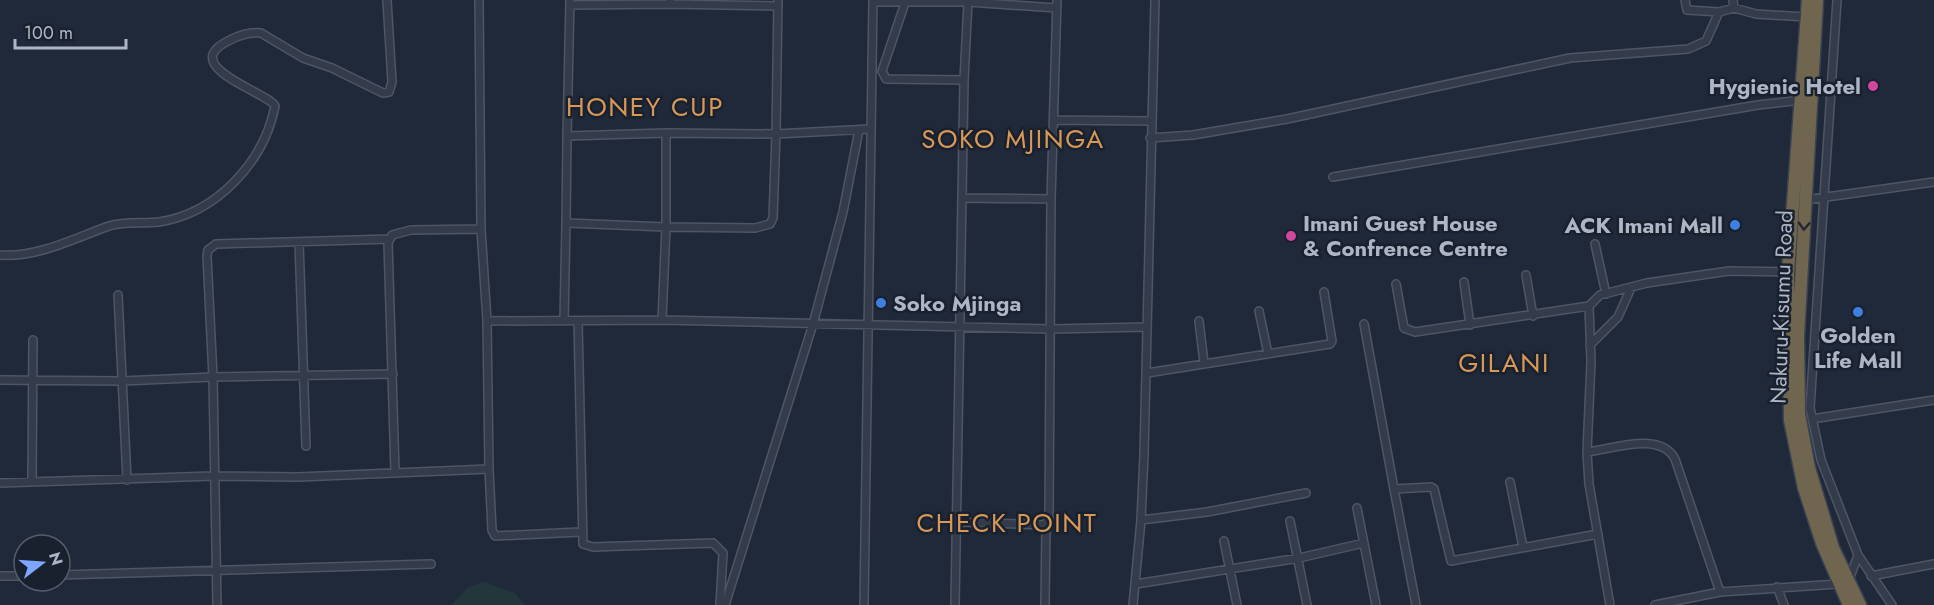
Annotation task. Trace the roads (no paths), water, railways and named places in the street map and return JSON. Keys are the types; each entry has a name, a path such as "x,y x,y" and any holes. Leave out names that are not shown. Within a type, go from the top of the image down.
{"highway":[{"name":"Nakuru-Kisumu Road","path":"1808,0 1788,272 1789,386 1793,440 1808,499 1843,583 1860,605"},
{"name":"Nakuru-Kisumu Road","path":"1817,0 1798,336 1799,414 1804,452 1849,605"}],"street":[{"path":"0,255 16,256 77,239 111,225 160,222 183,215 204,207 247,169 262,143 275,106 272,100 231,81 216,65 216,51 222,43 236,37 261,33 303,58 332,68 383,93 389,92 392,82 387,0"},
{"path":"479,0 481,229 487,321 492,530 495,536 580,532"},
{"path":"1133,605 1141,520 1147,373 1150,138 1155,0"},
{"path":"1685,0 1685,6 1691,11 1719,12 1733,4 1756,14 1806,17"},
{"path":"1837,0 1826,196 1810,390 1812,419 1821,460 1858,555 1892,605"},
{"path":"864,605 870,326 870,129 873,1 1057,4 1051,199 1046,605"},
{"path":"906,1 882,71 886,79 964,80"},
{"path":"955,605 964,80 968,2"},
{"path":"564,321 570,3 778,3 774,211 770,224 756,228 566,224"},
{"path":"1150,138 1193,135 1287,118 1570,58 1688,49 1706,41 1719,12"},
{"path":"1333,177 1687,117 1802,100"},
{"path":"1054,120 1151,120"},
{"path":"567,136 666,133 776,134 870,129"},
{"path":"725,605 813,324 843,212 859,130"},
{"path":"662,320 666,227 666,133"},
{"path":"1805,200 1934,182"},
{"path":"963,198 1051,199"},
{"path":"395,471 388,243 395,234 411,230 481,229"},
{"path":"217,605 208,250 216,244 390,239"},
{"path":"299,242 306,446"},
{"path":"1595,244 1606,294"},
{"path":"1610,605 1589,484 1587,452 1589,306 1595,298 1647,283 1729,271 1788,272"},
{"path":"1526,276 1533,316"},
{"path":"1464,282 1470,325"},
{"path":"1396,284 1400,320 1409,332 1533,316 1582,305 1589,306"},
{"path":"1590,345 1618,317 1631,288"},
{"path":"1147,373 1330,344 1332,341 1324,292"},
{"path":"118,296 127,480"},
{"path":"1259,310 1268,354"},
{"path":"487,321 662,320 1051,329 1147,327"},
{"path":"578,321 580,532 583,544 593,547 713,543 723,553 720,605"},
{"path":"1199,321 1204,363"},
{"path":"1364,324 1416,605"},
{"path":"33,340 33,482"},
{"path":"0,380 122,381 393,374"},
{"path":"1812,419 1934,400"},
{"path":"1587,452 1654,443 1667,448 1675,459 1720,592"},
{"path":"0,483 214,476 298,477 395,471 489,469"},
{"path":"1510,482 1523,547"},
{"path":"1394,489 1431,487 1434,489 1451,561 1598,534"},
{"path":"1141,520 1207,512 1306,493"},
{"path":"1357,508 1376,605"},
{"path":"1290,521 1307,605"},
{"path":"958,522 1046,525"},
{"path":"1224,541 1237,605"},
{"path":"1136,584 1230,571 1364,543"},
{"path":"1655,605 1720,592 1843,583 1858,555"},
{"path":"72,575 431,564"},
{"path":"1871,576 1934,564"},
{"path":"1777,587 1784,605"}],"waterway":[{"path":"1059,50 1059,59"},
{"path":"1433,502 1442,542"}],"place":[{"name":"Hygienic Hotel","path":"1873,86"},
{"name":"ACK Imani Mall","path":"1735,225"},
{"name":"Imani Guest House & Confrence Centre","path":"1291,236"},
{"name":"Soko Mjinga","path":"881,303"},
{"name":"Golden Life Mall","path":"1858,312"}],"district":[{"name":"HONEY CUP","path":"645,107"},
{"name":"SOKO MJINGA","path":"1013,139"},
{"name":"GILANI","path":"1504,363"},
{"name":"CHECK POINT","path":"1007,523"}]}
